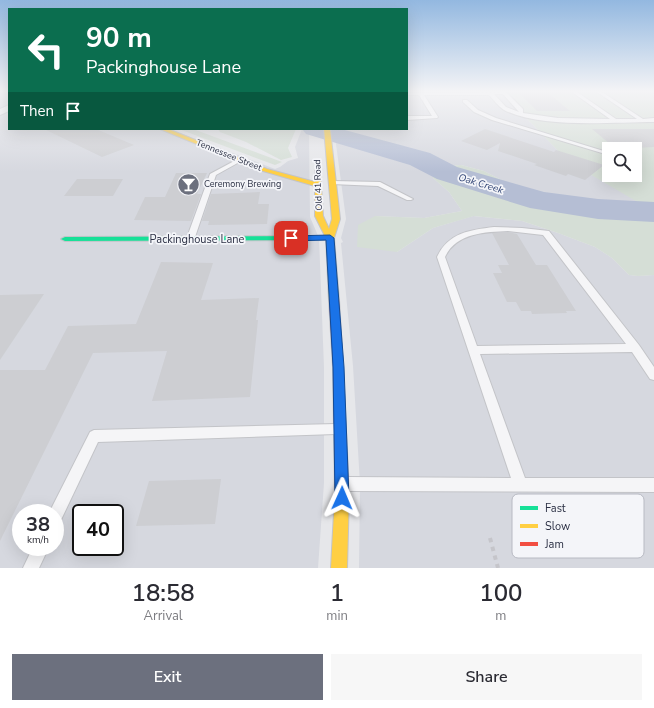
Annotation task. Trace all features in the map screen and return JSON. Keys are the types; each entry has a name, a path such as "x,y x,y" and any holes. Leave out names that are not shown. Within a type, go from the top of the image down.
{"street":[{"name":"Tennessee Street","path":"165,130 266,170 318,185"},
{"name":"Old 41 Road","path":"327,130 336,219 330,238"},
{"name":"Old 41 Road","path":"318,164 320,216 330,238 338,359 342,484 338,568"},
{"name":"Packinghouse Lane","path":"64,239 190,240 330,238"}],"lane":[{"path":"495,119 602,151"},
{"path":"501,121 508,119"},
{"path":"543,119 654,120"},
{"path":"190,240 213,174 240,160"},
{"path":"333,183 380,184 409,198"},
{"path":"520,484 441,257 447,246 457,238 480,230 530,230 546,233 635,348 654,376"},
{"path":"474,350 635,348"},
{"path":"61,504 94,436 340,429"},
{"path":"342,484 654,485"},
{"path":"30,568 36,556"}],"path":[{"path":"490,538 498,568"}],"shaded area":[{"path":"0,119 8,119 8,130 172,130 275,169 288,161 298,158 295,147 302,130 309,130 310,217 319,238 324,367 324,483 318,568 0,568"},
{"path":"408,119 527,119 569,162 602,181 602,182 605,182 642,203 620,209 570,206 536,198 484,171 461,165 432,168 433,178 449,192 462,211 424,218 375,216 397,252 433,228 473,216 522,221 595,247 612,258 629,275 654,275 654,568 359,568 360,484 353,366 341,243 343,242 341,238 346,219 334,130 408,130"},
{"path":"527,119 654,119 654,275 629,275 612,258 595,247 522,221 474,216 433,228 397,252 357,247 358,225 375,216 424,218 462,211 449,192 433,178 431,168 461,165 484,171 536,198 570,206 620,209 641,204 603,182 642,182 642,142 602,142 602,181 569,162"},
{"path":"182,130 196,130 282,162 275,165"},
{"path":"219,130 296,130 288,148 292,157 281,160 246,142 220,132"}],"building":[{"path":"485,129 554,152 556,150 602,164 602,167 585,180 568,174 566,176 534,165 537,164 498,151 500,143 487,150 461,141"},
{"path":"592,129 654,129 654,147 642,148 642,142 608,142"},
{"path":"46,130 98,130 134,145 102,157"},
{"path":"176,173 207,173 197,194 201,194 191,221 134,220 145,197 165,197"},
{"path":"77,179 123,179 113,196 64,196"},
{"path":"260,192 258,204 269,204 267,224 208,225 209,221 202,221 211,194"},
{"path":"508,232 517,234 536,265 547,265 576,311 566,311 567,313 532,314 531,311 521,311 516,302 507,302 493,273 502,273 498,265 509,265 492,233"},
{"path":"161,262 213,263 201,300 259,298 250,397 152,401 167,351 93,353 18,504 12,504 12,517 0,541 0,370 45,370 68,326 136,324"},
{"path":"44,294 0,360 0,295"},
{"path":"221,479 215,524 136,526 149,481"}],"waterway":[{"name":"Oak Creek","path":"318,130 420,159 447,173 541,201 598,209 654,212"}],"traffic: fast":[{"path":"65,239 330,238"}],"traffic: slow":[{"path":"165,130 265,170 318,185"},
{"path":"327,130 336,219 330,238 334,300"},
{"path":"318,171 319,216 330,238"},
{"path":"339,568 342,494"}],"traffic: jam":[{"path":"334,300 338,367 342,494"}],"place":[{"name":"Ceremony Brewing","path":"188,184"}],"route":[{"path":"291,238 330,238 338,367 342,498"}]}
